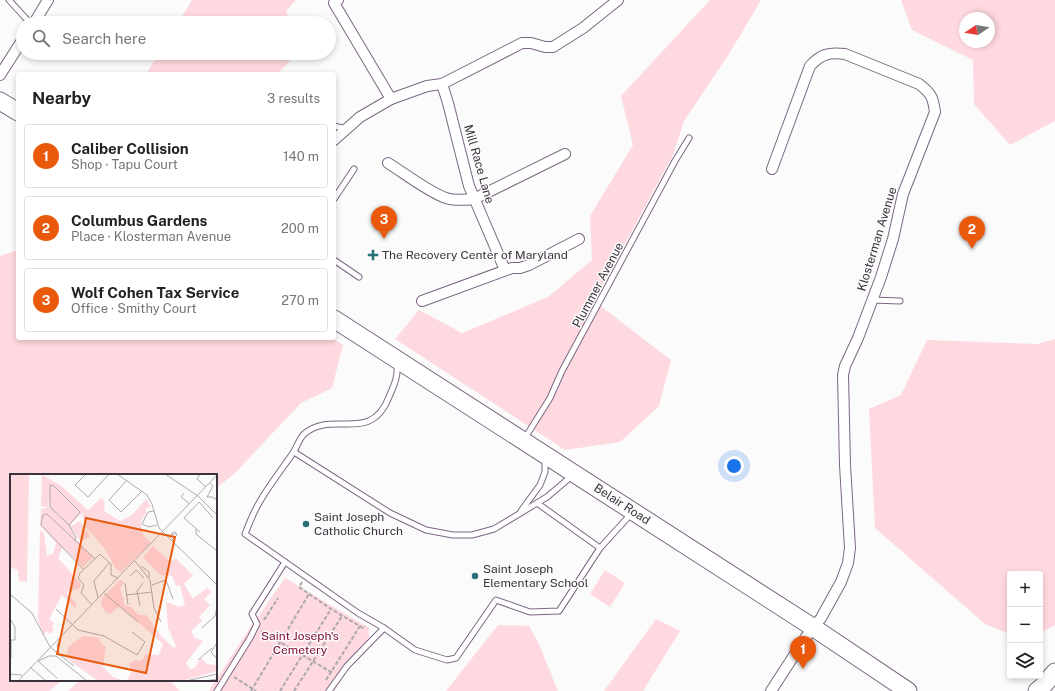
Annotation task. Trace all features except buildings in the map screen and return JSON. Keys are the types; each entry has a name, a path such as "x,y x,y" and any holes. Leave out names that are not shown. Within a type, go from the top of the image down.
{"highway":[{"path":"0,101 16,111"},
{"name":"Belair Road","path":"336,320 814,628 908,691"},
{"path":"1037,691 1042,688 1055,672"},
{"path":"890,679 923,691"},
{"path":"1052,691 1055,686"}],"street":[{"path":"38,16 48,0"},
{"path":"338,0 334,3 391,100"},
{"path":"336,138 360,117 391,100 427,86 442,84 522,43 553,47 583,28 618,0"},
{"path":"0,75 16,50"},
{"name":"Klosterman Avenue","path":"771,691 806,637 814,628 841,582 848,563 850,548 844,465 843,375 845,366 858,338 881,277 904,194 935,112 933,98 928,90 919,84 845,54 834,53 824,55 816,59 810,66 772,169"},
{"name":"Mill Race Lane","path":"442,84 469,186 505,270"},
{"path":"388,163 438,195 447,199 460,201 474,199 565,154"},
{"path":"422,301 505,270 529,265 579,239"}],"lane":[{"path":"9,0 24,16"},
{"path":"336,126 346,129"},
{"name":"Plummer Avenue","path":"523,441 550,398 562,371 675,161 689,138"},
{"path":"336,196 354,169"},
{"path":"336,261 359,277"},
{"path":"872,300 900,301"},
{"path":"396,358 398,376 389,399 378,416 364,423 332,424 314,427 303,436 294,452 258,504 245,534 415,650 447,660 456,658 496,600 530,612 559,611 600,548 633,511"},
{"path":"294,452 390,513 426,530 453,535 472,535 494,530 520,512 547,497 575,474"},
{"path":"520,512 540,485 545,472 544,455"},
{"path":"537,503 600,548"},
{"path":"217,691 257,624 252,614 285,562"},
{"path":"329,691 347,666 384,628"}],"path":[{"path":"306,576 299,587 309,594 342,616 364,628 369,620"},
{"path":"251,690 309,594"},
{"path":"280,691 331,609"},
{"path":"294,691 312,660 342,616"},
{"path":"323,685 360,626"},
{"path":"255,627 339,676"},
{"path":"231,676 251,690 256,691"}],"green space":[{"path":"192,0 296,0 286,11 288,16 182,16"},
{"path":"710,0 761,0 729,54 684,121 673,155 594,301 671,360 659,406 620,442 565,450 395,339 419,310 462,333 548,297 592,260 590,216 633,145 621,96"},
{"path":"901,0 1055,0 1055,121 1010,145 974,104 973,60 912,30"},
{"path":"155,60 291,60 279,72 147,72"},
{"path":"16,251 16,340 335,340 343,345 332,388 301,403 233,475 217,487 217,474 10,474 10,681 62,681 49,691 0,691 0,256"},
{"path":"1055,339 1055,625 1043,631 1043,571 1007,571 1007,633 985,624 875,528 869,409 901,395 927,340 1037,344"},
{"path":"605,570 625,583 610,607 590,594"},
{"name":"Saint Joseph's Cemetery","path":"285,578 369,628 369,637 334,691 209,691 215,681 217,681 217,679 249,629"},
{"path":"656,619 680,631 643,691 604,691"},
{"path":"498,625 529,626 539,644 558,691 446,691"},
{"path":"79,681 170,681 180,691 68,691"}],"place":[{"name":"Wolf Cohen Tax Service","path":"384,239"},
{"name":"Columbus Gardens","path":"972,249"},
{"name":"The Recovery Center of Maryland","path":"373,255"},
{"name":"Saint Joseph Catholic Church","path":"306,524"},
{"name":"Saint Joseph Elementary School","path":"475,576"},
{"name":"Caliber Collision","path":"803,669"}]}
